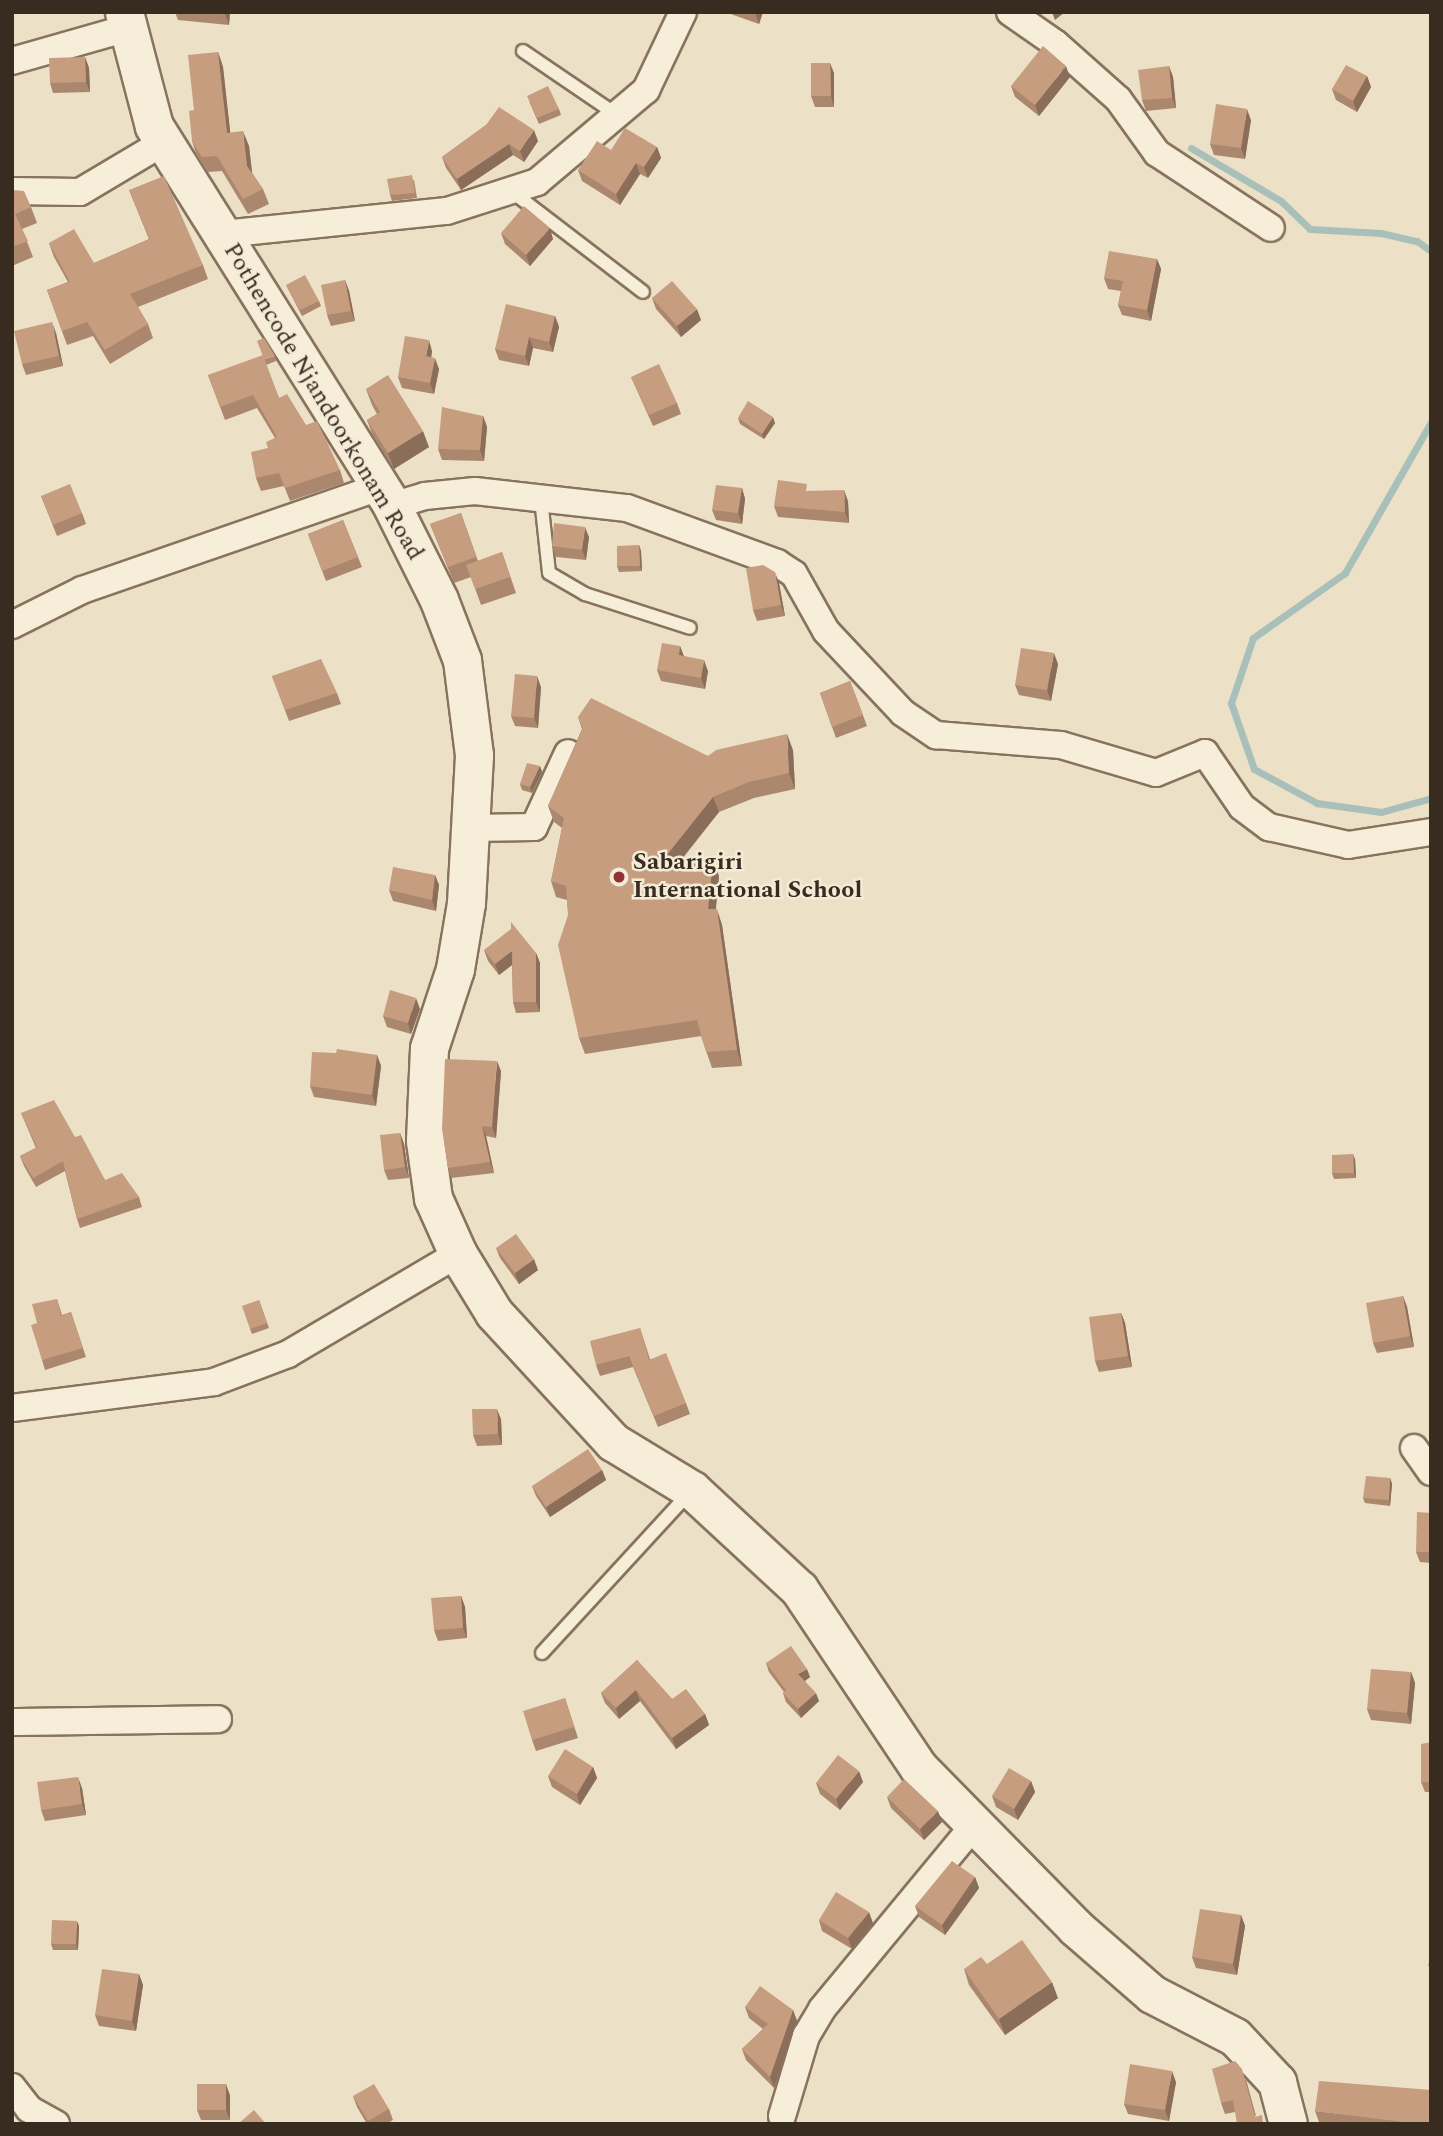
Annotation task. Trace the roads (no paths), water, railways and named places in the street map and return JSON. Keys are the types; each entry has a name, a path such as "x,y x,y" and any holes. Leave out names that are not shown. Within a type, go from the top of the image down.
{"main road":[{"name":"Pothencode Njandoorkonam Road","path":"126,20 153,126 386,497 439,600 462,660 474,755 471,828 455,969 429,1048 425,1141 433,1198 458,1254 494,1313 613,1442 692,1490 799,1589 919,1768 1075,1927 1152,1994 1235,2037 1277,2082 1287,2124"}],"street":[{"path":"223,234 447,211 537,182 646,90 683,12"},
{"path":"1010,12 1056,44 1118,99 1157,153 1271,228"},
{"path":"12,61 126,20"},
{"path":"12,191 80,192 164,142"},
{"path":"12,625 82,590 386,497 475,491 627,508 777,563 794,574 834,640 903,713 936,734 1061,745 1156,773 1205,753 1242,807 1269,827 1348,845 1431,832"},
{"path":"471,828 534,827 568,753"},
{"path":"12,1408 214,1382 288,1354 458,1254"},
{"path":"1414,1448 1431,1472"},
{"path":"12,1722 218,1718"},
{"path":"782,2116 806,2036 822,2009 975,1824"},
{"path":"12,2087 29,2109 56,2124"}],"lane":[{"path":"523,51 617,115"},
{"path":"511,190 643,292"},
{"path":"541,499 549,573 585,594 690,628"},
{"path":"542,1653 692,1490"}],"waterway":[{"path":"1191,148 1281,201 1310,229 1381,233 1417,241 1431,251"},
{"path":"1431,422 1345,573 1253,638 1231,703 1254,769 1317,803 1381,812 1431,798"}],"place":[{"name":"Sabarigiri International School","path":"619,877"}]}
